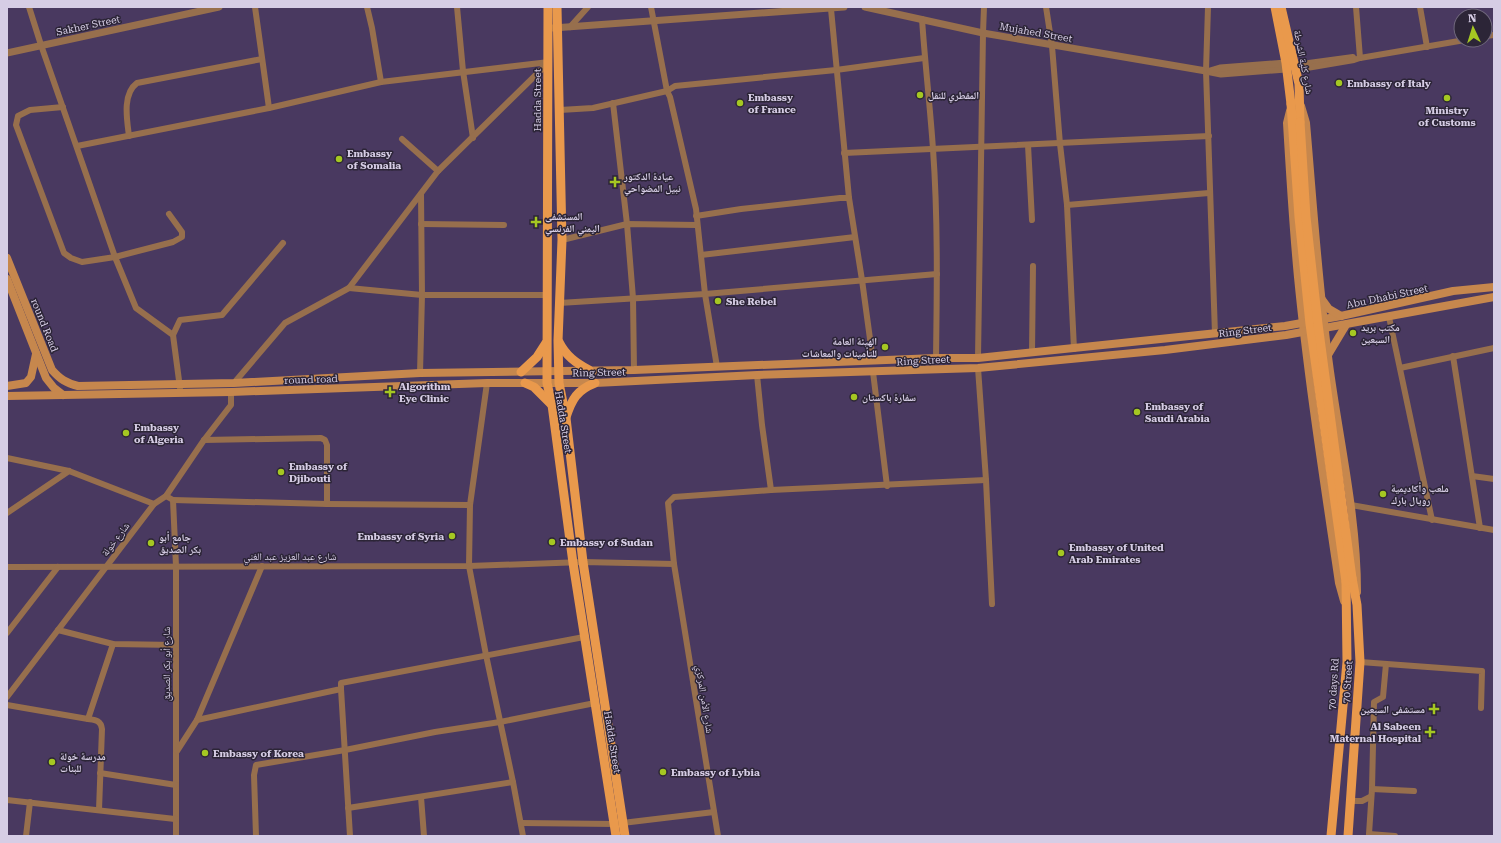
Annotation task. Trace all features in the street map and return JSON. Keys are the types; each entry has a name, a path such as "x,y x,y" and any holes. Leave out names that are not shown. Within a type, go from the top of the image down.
{"main road":[{"name":"Hadda Street","path":"548,7 547,383 552,405 573,563 595,703 618,823 625,836"},
{"name":"Hadda Street","path":"557,7 562,240 558,341 559,383 566,418 583,562 618,823 616,836"},
{"name":"شارع كلية الشرطة","path":"1274,7 1290,67"},
{"name":"شارع كلية الشرطة","path":"1281,7 1300,122 1306,217 1349,580"},
{"path":"1296,103 1306,122 1318,275 1329,364 1351,505 1357,577 1357,605"},
{"path":"1296,103 1287,123 1292,218 1308,368 1339,582 1346,608"},
{"path":"1296,103 1300,217 1310,324 1349,580"},
{"name":"round road","path":"7,258 52,370 59,378 67,383 78,386 234,383 420,373 559,371"},
{"path":"1298,278 1302,284 1312,285 1317,280 1318,275"},
{"name":"round Road","path":"7,279 46,378 54,388 63,395"},
{"name":"Abu Dhabi Street","path":"1285,326 1341,316 1458,290 1494,287"},
{"path":"1470,290 1465,295 1471,302"},
{"path":"1447,293 1452,295 1454,299 1454,302 1450,305"},
{"name":"Abu Dhabi Street","path":"1286,335 1494,297"},
{"path":"1321,298 1329,309 1341,316"},
{"path":"1285,326 1299,317 1301,308"},
{"path":"1328,355 1346,325"},
{"name":"Ring Street","path":"559,371 634,370 936,358 978,358 1285,326"},
{"path":"1286,335 1305,344"},
{"name":"Ring Street","path":"559,383 596,383 938,368 978,368 1166,350 1286,335"},
{"path":"1166,338 1162,340 1161,345 1166,350"},
{"path":"1153,351 1158,347 1158,342 1154,340"},
{"path":"558,341 571,359 589,370"},
{"path":"520,372 537,357 547,342"},
{"path":"7,386 26,383 31,377 36,354"},
{"path":"1308,368 1311,360 1319,357 1323,358 1329,364"},
{"path":"978,358 978,368"},
{"name":"round road","path":"7,396 231,392 486,383 559,383"},
{"path":"525,383 534,387 552,405"},
{"path":"566,418 573,398 586,386 596,383"},
{"name":"70 Street","path":"1348,836 1360,662 1357,605 1349,580"},
{"name":"70 days Rd","path":"1331,836 1346,662 1346,608 1349,580"}],"street":[{"path":"29,7 114,256 136,308 173,335"},
{"name":"Sakher Street","path":"7,53 219,7"},
{"path":"255,7 269,108"},
{"path":"367,7 372,28 380,82"},
{"path":"457,7 463,71 473,138"},
{"path":"570,27 588,7"},
{"path":"651,7 652,20 667,91 670,97 696,216 705,294 717,367"},
{"path":"548,28 844,7"},
{"name":"Mujahed Street","path":"865,7 982,33 1206,72 1220,68 1290,67"},
{"path":"978,358 982,33 984,7"},
{"path":"1046,7 1052,46 1060,144 1067,205 1074,349"},
{"path":"1208,7 1206,72 1215,334"},
{"path":"1356,7 1360,58"},
{"path":"1420,7 1427,47"},
{"path":"831,8 849,198 873,361"},
{"path":"922,20 924,58 934,150 937,274 936,358"},
{"path":"1290,67 1354,60 1453,42"},
{"path":"560,110 593,108 667,91 675,86 836,70 924,58"},
{"path":"129,136 126,107 131,89 137,83 262,59"},
{"path":"77,146 269,108 380,82 548,62"},
{"path":"234,383 285,323 349,288 438,171 548,62"},
{"path":"613,103 627,224 633,298 634,370"},
{"path":"63,107 30,110 18,116 16,125 64,253 71,258 82,262 173,242 183,235 169,214"},
{"path":"844,153 981,148 1209,136"},
{"path":"402,139 438,171"},
{"path":"1028,145 1032,220"},
{"path":"1067,205 1209,193"},
{"path":"420,373 422,295 421,194"},
{"path":"696,216 741,209 849,198"},
{"path":"421,224 504,225"},
{"path":"562,240 627,224 697,225"},
{"path":"701,255 855,237"},
{"path":"182,393 179,384 173,335 180,320 222,315 283,243"},
{"path":"1032,353 1033,266"},
{"path":"559,303 705,294 937,274"},
{"path":"349,288 422,295 547,295"},
{"path":"1390,317 1432,520"},
{"path":"1400,368 1494,348"},
{"path":"1453,356 1480,528"},
{"path":"978,368 986,480 992,604"},
{"path":"872,372 887,486"},
{"path":"757,375 771,490"},
{"path":"486,383 470,505 468,566 523,836"},
{"name":"شارع خولة","path":"7,697 154,504 166,496 204,440 231,405 231,392"},
{"path":"204,440 321,438 325,440 327,504"},
{"path":"7,458 68,470 154,504"},
{"path":"7,513 68,470"},
{"path":"1472,476 1494,479"},
{"name":"شارع الأمن المركزي","path":"718,836 674,564 668,504 674,497 771,490 887,486 986,480"},
{"path":"166,496 172,500 327,504 470,505"},
{"name":"شارع أبو بكر الصديق","path":"172,500 176,566 176,836"},
{"path":"1351,505 1494,530"},
{"name":"شارع عبد العزيز عبد الغني","path":"7,567 468,566 583,562 674,564"},
{"path":"177,752 197,720 262,566"},
{"path":"7,633 58,567"},
{"path":"58,630 113,644 176,645"},
{"path":"350,836 341,683 584,636"},
{"path":"88,719 113,644"},
{"path":"1360,662 1482,671 1481,708"},
{"path":"1386,664 1383,697 1374,702 1372,789 1370,797 1368,834 1395,836"},
{"path":"197,720 341,689"},
{"path":"256,836 254,775 256,765 345,750 435,732 500,722 595,703"},
{"path":"7,705 98,721 101,724 99,810"},
{"path":"100,774 176,785"},
{"path":"348,808 513,782"},
{"path":"1372,789 1414,791"},
{"path":"421,797 424,836"},
{"path":"1350,801 1362,800 1370,797"},
{"path":"7,800 175,819"},
{"path":"26,836 30,802"},
{"path":"521,822 618,823 714,812"}],"place":[{"name":"Embassy of Italy","path":"1339,83"},
{"name":"المقطري للنقل","path":"920,95"},
{"name":"Ministry of Customs","path":"1447,98"},
{"name":"Embassy of France","path":"740,103"},
{"name":"Embassy of Somalia","path":"339,159"},
{"name":"عيادة الدكتور نبيل المضواحي","path":"615,182"},
{"name":"المستشفى اليمني الفرنسي","path":"536,222"},
{"name":"She Rebel","path":"718,301"},
{"name":"مكتب بريد السبعين","path":"1353,333"},
{"name":"الهيئة العامة للتأمينات والمعاشات","path":"885,347"},
{"name":"Algorithm Eye Clinic","path":"390,392"},
{"name":"سفارة باكستان","path":"854,397"},
{"name":"Embassy of Saudi Arabia","path":"1137,412"},
{"name":"Embassy of Algeria","path":"126,433"},
{"name":"Embassy of Djibouti","path":"281,472"},
{"name":"ملعب وأكاديمية رويال بارك","path":"1383,494"},
{"name":"Embassy of Syria","path":"452,536"},
{"name":"Embassy of Sudan","path":"552,542"},
{"name":"جامع أبو بكر الصديق","path":"151,543"},
{"name":"Embassy of United Arab Emirates","path":"1061,553"},
{"name":"مستشفى السبعين","path":"1434,709"},
{"name":"Al Sabeen Maternal Hospital","path":"1430,732"},
{"name":"Embassy of Korea","path":"205,753"},
{"name":"مدرسة خولة للبنات","path":"52,762"},
{"name":"Embassy of Lybia","path":"663,772"}]}
